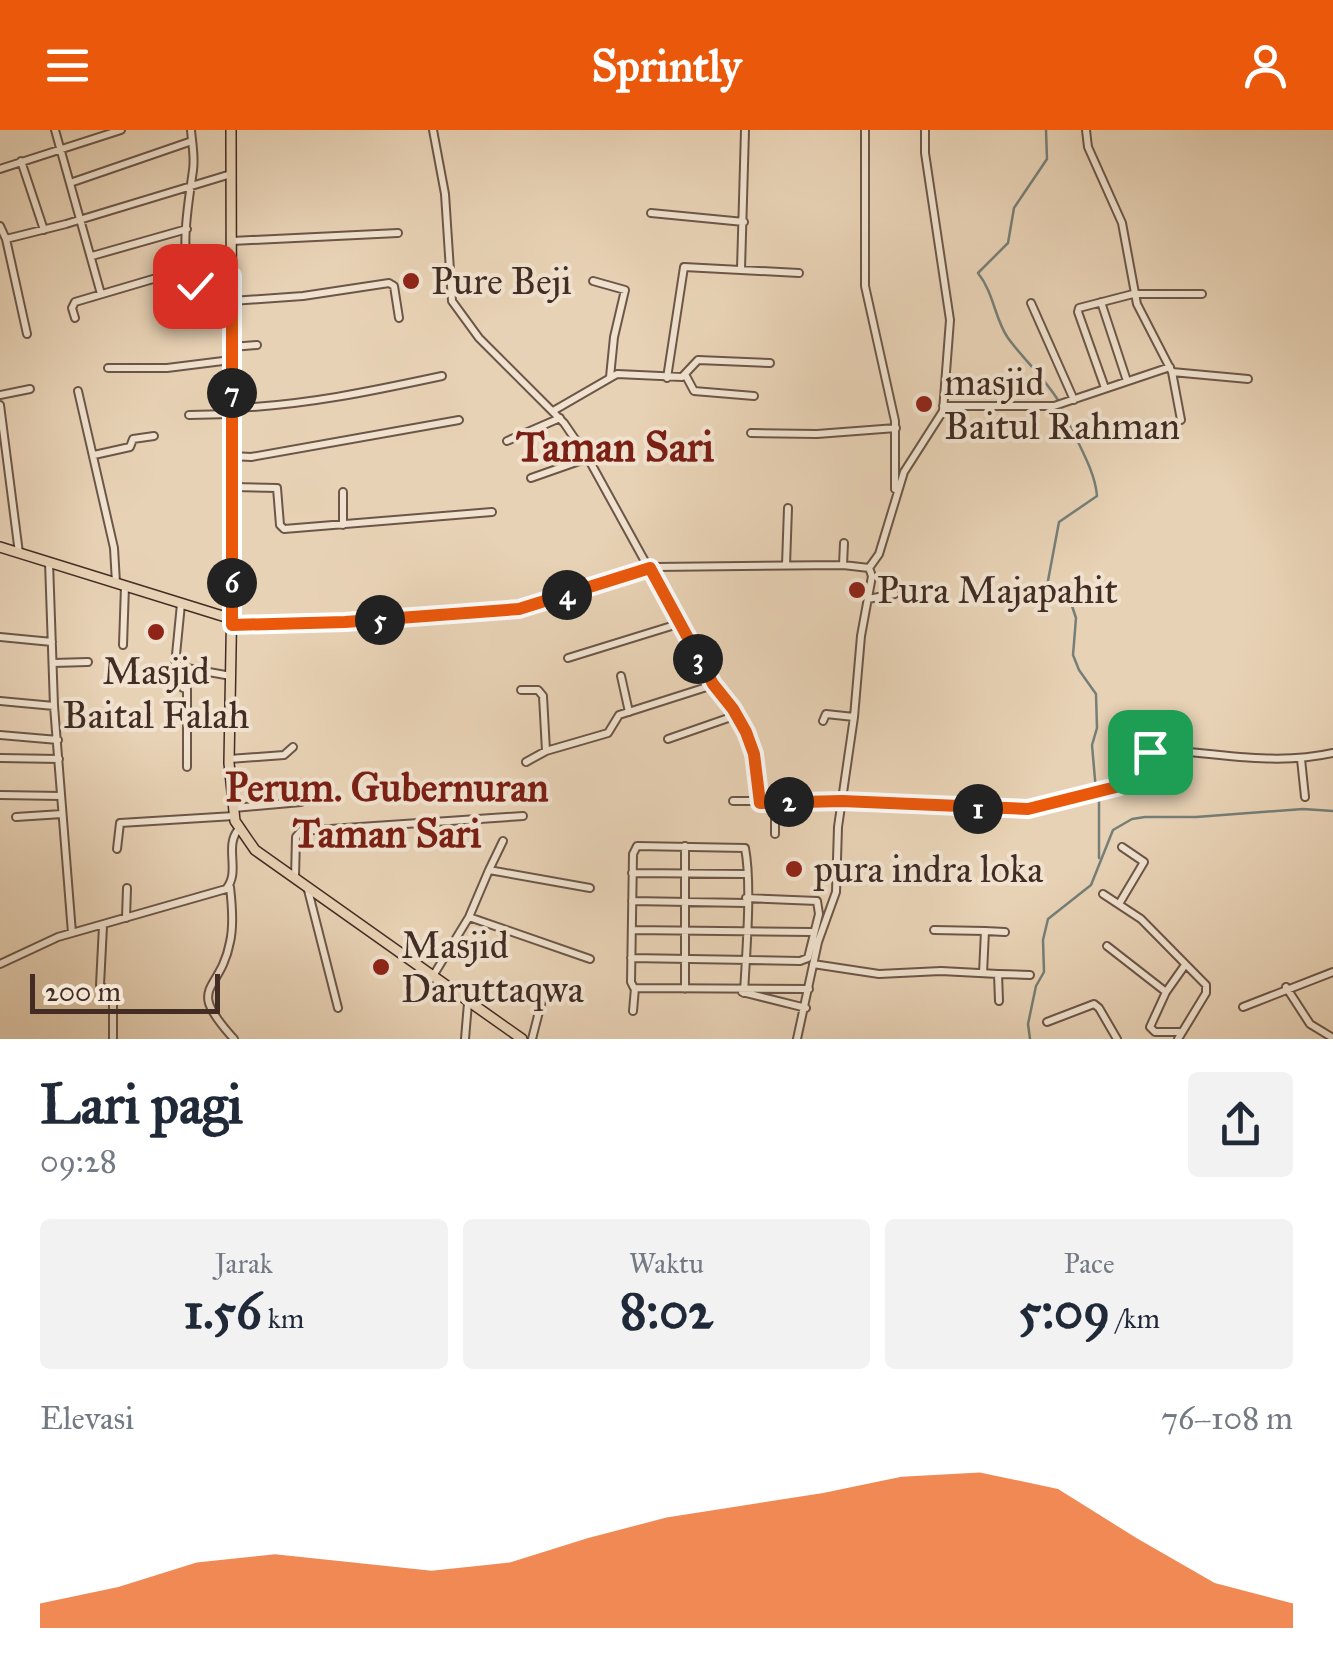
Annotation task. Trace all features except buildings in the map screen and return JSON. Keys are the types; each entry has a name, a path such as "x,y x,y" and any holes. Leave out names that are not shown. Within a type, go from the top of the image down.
{"main road":[{"path":"231,130 230,759 238,830 254,850 308,890 522,1039"},
{"path":"0,547 232,622"}],"street":[{"path":"55,130 102,294"},
{"path":"0,169 101,133 121,130"},
{"path":"190,130 193,172 188,186 187,269 197,286 232,276"},
{"path":"433,130 444,194 452,301 479,338 560,418 588,458 678,624 713,684 737,715 754,754 760,803"},
{"path":"741,269 745,130"},
{"path":"865,130 865,286 896,428 894,495"},
{"path":"869,568 879,554 894,495 944,406 950,320 925,153 925,130"},
{"path":"1086,130 1088,147 1122,224 1134,294 1146,326 1171,369 1181,420"},
{"path":"70,183 192,142"},
{"path":"21,161 44,230"},
{"path":"26,334 2,233 44,230 232,174"},
{"path":"651,213 744,222"},
{"path":"92,256 187,229"},
{"path":"232,241 398,233"},
{"path":"667,378 682,268 799,273"},
{"path":"76,318 74,303 187,269"},
{"path":"593,282 626,290 614,337 610,377"},
{"path":"232,301 303,296 389,283 394,286 399,318"},
{"path":"1105,388 1078,312 1083,306 1134,294 1202,294"},
{"path":"1101,302 1126,382"},
{"path":"1031,303 1074,400"},
{"path":"232,347 257,346"},
{"path":"108,368 168,368 232,360"},
{"path":"553,411 610,377 626,373 667,378 686,376 698,360 770,362"},
{"path":"944,406 1045,407 1171,369 1248,378"},
{"path":"189,416 348,396 442,376"},
{"path":"686,376 692,390 754,396"},
{"path":"0,396 30,389"},
{"path":"78,391 121,584 123,645"},
{"path":"0,405 19,552"},
{"path":"507,441 560,418"},
{"path":"232,456 250,457 459,420"},
{"path":"751,433 817,434 896,428"},
{"path":"94,455 130,447 134,439 154,436"},
{"path":"530,478 588,458"},
{"path":"232,488 277,488 283,529 492,512"},
{"path":"342,492 343,525"},
{"path":"786,566 788,508"},
{"path":"843,565 844,543"},
{"path":"49,562 54,706 72,933"},
{"path":"232,622 355,622 519,609 650,568 869,568"},
{"path":"797,1039 813,964 836,892 842,801 872,576 869,568"},
{"path":"868,600 895,594"},
{"path":"180,604 175,665 181,670 182,688 187,690 187,767"},
{"path":"568,658 678,624"},
{"path":"0,637 52,642"},
{"path":"53,663 88,662"},
{"path":"154,670 231,676"},
{"path":"620,676 629,712"},
{"path":"526,762 606,734 614,728 617,717 713,684"},
{"path":"522,690 538,690 543,696 546,752"},
{"path":"0,701 54,706"},
{"path":"823,721 826,714 854,717"},
{"path":"668,739 737,715"},
{"path":"0,735 58,740"},
{"path":"230,759 284,756 293,746"},
{"path":"733,801 842,801 1018,810 1120,786 1157,748 1301,760 1333,753"},
{"path":"0,758 59,759"},
{"path":"1301,760 1305,797"},
{"path":"0,795 61,796"},
{"path":"117,849 120,823 301,802"},
{"path":"776,802 776,834"},
{"path":"16,817 62,814"},
{"path":"295,879 296,838 300,831 523,816"},
{"path":"234,1039 217,1022 208,1002 209,989 230,942 232,837 238,830"},
{"path":"432,977 469,917 503,841"},
{"path":"633,1011 632,873 633,851 640,845 742,846 747,850 747,960 741,990"},
{"path":"685,990 686,846"},
{"path":"1119,904 1144,862 1122,847"},
{"path":"489,870 590,888"},
{"path":"632,873 747,874"},
{"path":"0,964 72,933 224,890 230,885"},
{"path":"126,888 126,918"},
{"path":"308,890 338,1008"},
{"path":"1103,894 1150,928 1185,965 1207,989 1179,1036 1155,1032 1150,1028 1166,992 1185,965"},
{"path":"631,958 803,961 808,958 819,910 814,900 632,901"},
{"path":"469,917 590,958"},
{"path":"103,926 100,985 113,997 113,1039"},
{"path":"632,930 812,932"},
{"path":"934,930 1005,932"},
{"path":"983,973 985,931"},
{"path":"1107,946 1166,992"},
{"path":"813,964 869,974 1030,974"},
{"path":"1242,1007 1333,972"},
{"path":"999,974 999,1002"},
{"path":"633,986 685,990 810,988"},
{"path":"1286,988 1310,1024 1333,1038"},
{"path":"795,1006 800,989"},
{"path":"741,990 806,1008"},
{"path":"532,1039 542,1000"},
{"path":"464,1039 468,1002"},
{"path":"1047,1022 1095,1005 1118,1039"}],"waterway":[{"path":"1046,130 1047,159 1014,208 1008,243 978,273 1008,338 1058,400"},
{"path":"1063,410 1088,464 1097,496 1059,522 1047,586 1071,603 1076,618 1073,655 1096,694 1097,728 1092,745 1096,791"},
{"path":"1099,801 1099,858"},
{"path":"1030,1039 1028,1024 1036,986 1044,972 1043,940 1048,919 1091,885 1113,830 1132,819 1145,817 1333,811"}],"place":[{"name":"Pure Beji","path":"411,281"},
{"name":"masjid Baitul Rahman","path":"924,404"},
{"name":"Pura Majapahit","path":"857,590"},
{"name":"Masjid Baital Falah","path":"156,632"},
{"name":"pura indra loka","path":"794,869"},
{"name":"Masjid Daruttaqwa","path":"381,967"}],"district":[{"name":"Taman Sari","path":"615,446"},
{"name":"Perum. Gubernuran Taman Sari","path":"387,810"}],"route":[{"path":"195,286 232,276 232,625 345,622 519,609 650,568 713,684 746,732 754,754 760,803 842,801 1028,809 1120,786 1150,752"}]}
